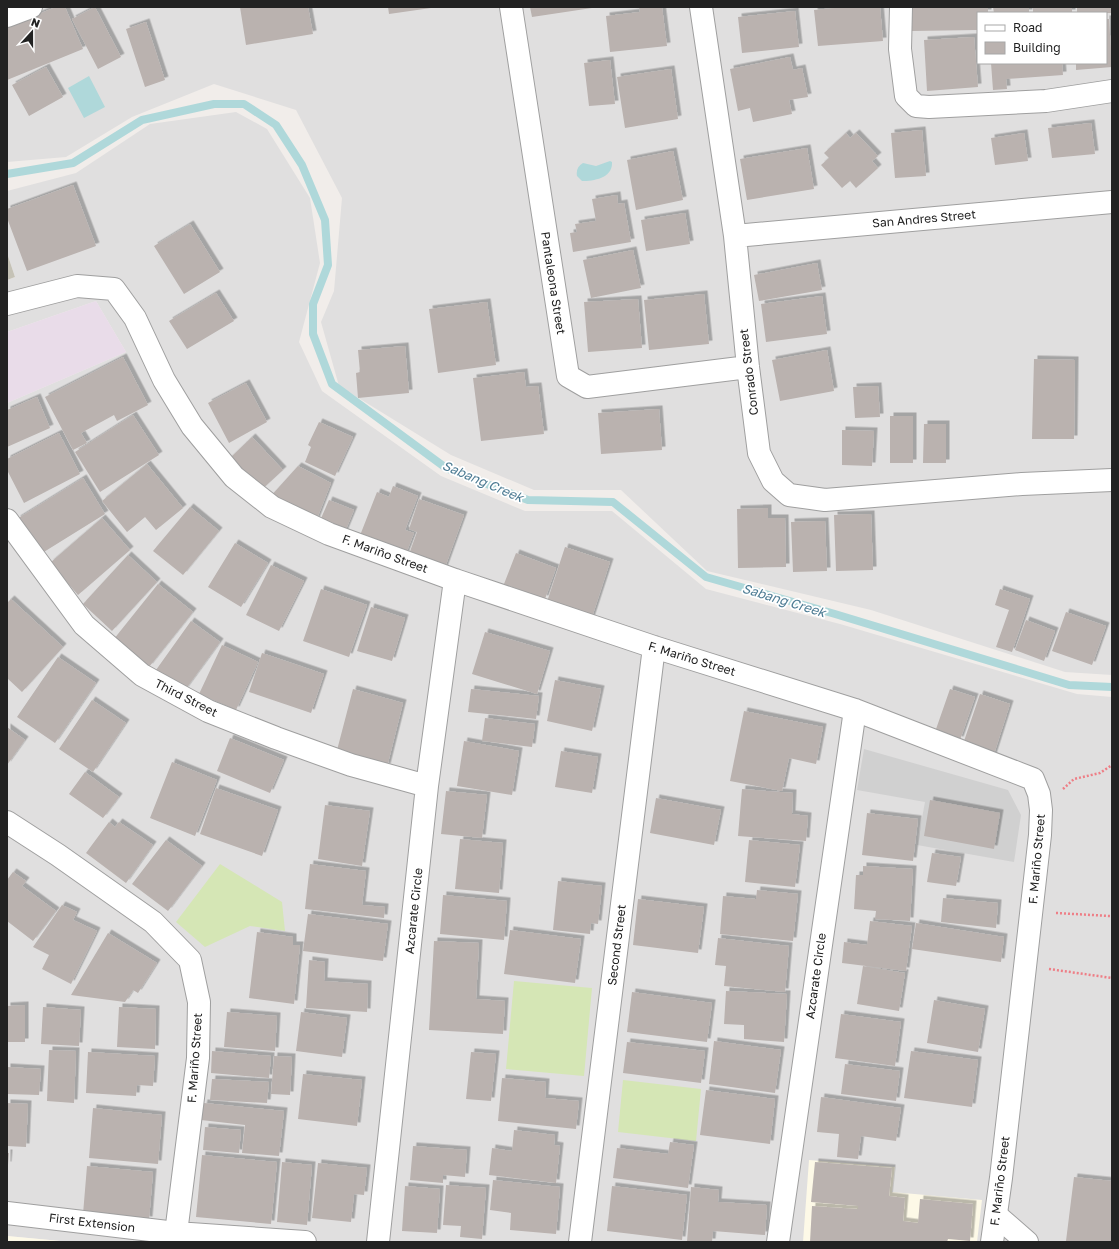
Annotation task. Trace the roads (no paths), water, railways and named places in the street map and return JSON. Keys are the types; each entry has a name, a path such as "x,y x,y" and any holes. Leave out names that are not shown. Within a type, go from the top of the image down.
{"street":[{"path":"7,16 31,7"},
{"name":"Pantaleona Street","path":"511,7 568,376 586,387 748,366"},
{"name":"Conrado Street","path":"701,7 735,236 748,366 759,453 773,481 790,495 825,500 1022,484 1112,480"},
{"path":"901,7 900,49 906,96 916,106 929,107 1046,101 1112,91"},
{"name":"San Andres Street","path":"735,236 1112,202"},
{"name":"F. Mariño Street","path":"7,304 77,286 114,289 136,318 164,380 192,426 234,477 279,511 329,534 455,580 654,647 855,710 1033,779 1039,794 1041,810 1040,835 992,1242"},
{"name":"Third Street","path":"7,520 84,625 142,675 208,711 276,738 351,765 427,786"},
{"name":"Azcarate Circle","path":"378,1242 427,786 455,580"},
{"name":"Second Street","path":"580,1242 654,647"},
{"name":"Azcarate Circle","path":"778,1242 855,710"},
{"name":"F. Mariño Street","path":"7,822 58,855 153,922 190,960 199,1002 198,1058 176,1237"},
{"name":"First Extension","path":"7,1213 176,1237 305,1242"},
{"path":"996,1215 1027,1242"}],"water":[{"path":"89,76 105,107 84,118 68,88"},
{"path":"610,161 612,162 609,172 602,178 582,181 577,176 578,168 583,163 596,166"}],"waterway":[{"name":"Sabang Creek","path":"7,174 73,163 142,120 214,104 244,104 276,125 302,165 325,220 328,265 313,304 313,334 332,384 446,468 528,500 613,502 706,577 835,614 1069,685 1112,687"}]}
